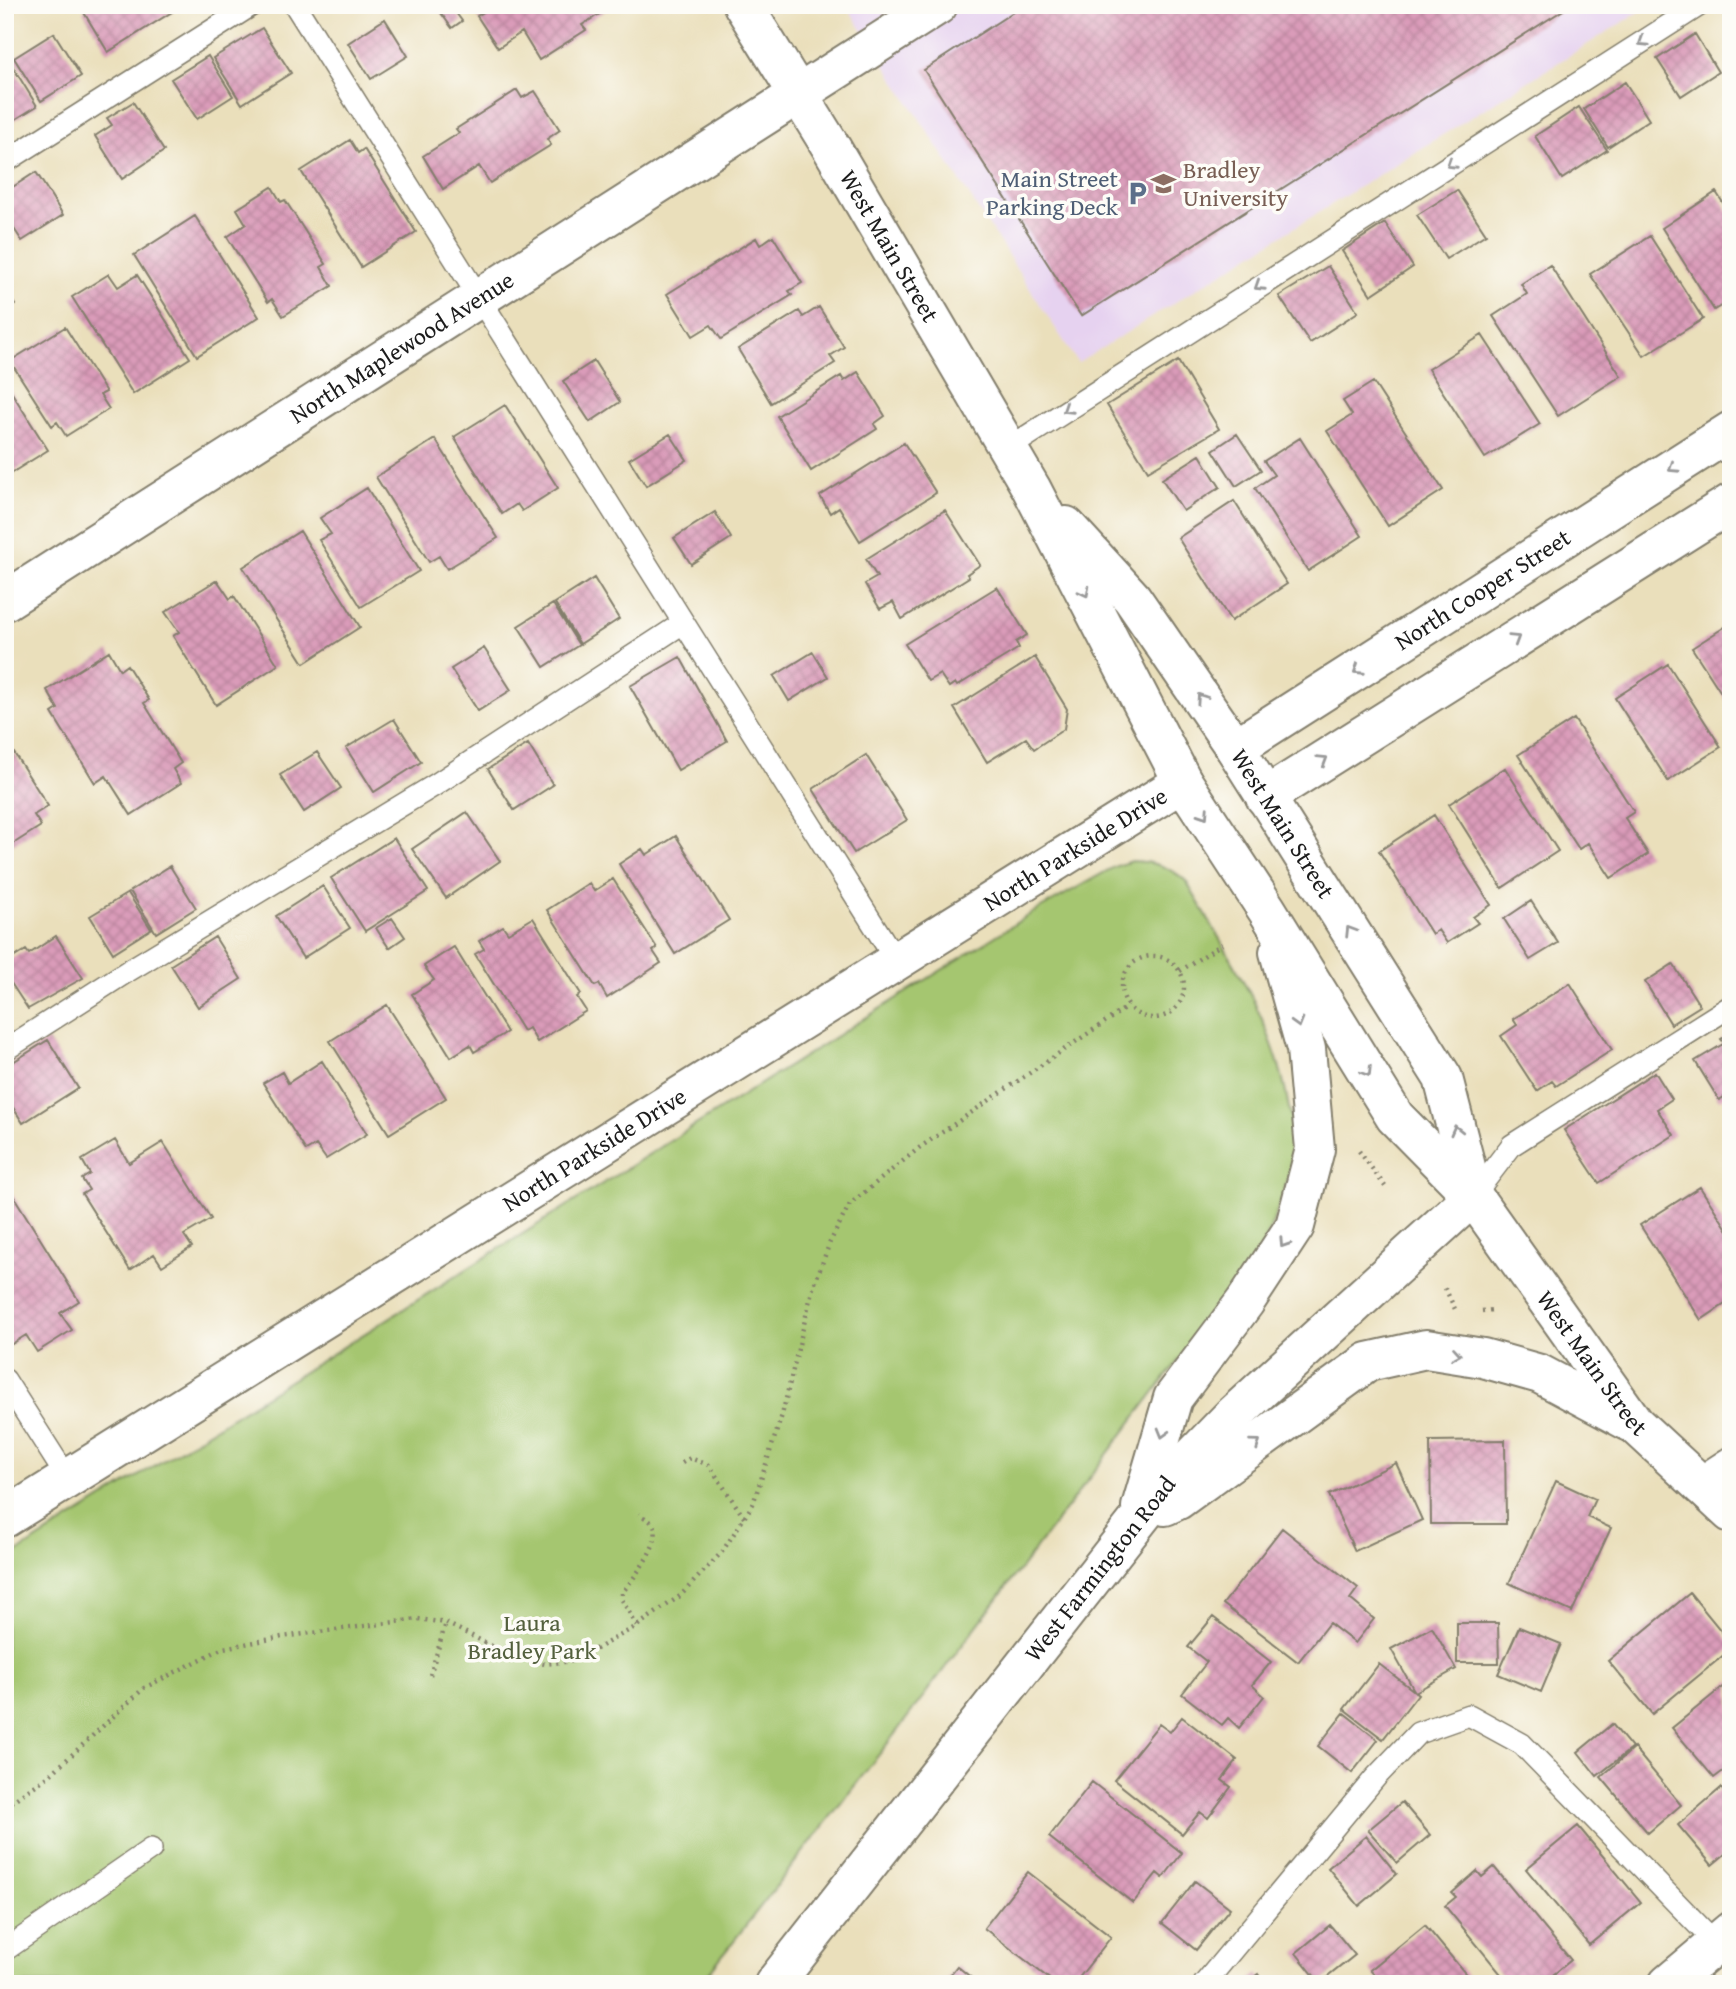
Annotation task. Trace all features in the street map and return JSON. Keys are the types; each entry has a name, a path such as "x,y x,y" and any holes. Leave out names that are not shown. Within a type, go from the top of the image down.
{"main road":[{"name":"West Main Street","path":"744,5 1031,488 1183,782 1267,910 1395,1117 1473,1196 1635,1424 1716,1477 1731,1513"},
{"name":"North Maplewood Avenue","path":"5,601 800,96 938,5"},
{"name":"North Cooper Street","path":"1235,748 1731,431"},
{"name":"West Main Street","path":"1031,488 1132,598 1235,748 1443,1078 1473,1196"},
{"path":"1265,797 1731,503"},
{"name":"North Parkside Drive","path":"5,1518 1183,782"},
{"path":"1137,1519 1173,1398 1245,1302 1295,1226 1315,1149 1306,1049 1267,910"},
{"name":"West Farmington Road","path":"774,1984 1137,1519 1231,1417 1473,1196"},
{"path":"1137,1519 1178,1500 1368,1362 1426,1349 1483,1358 1540,1374 1635,1424"},
{"path":"1668,1984 1726,1944"}],"lane":[{"path":"5,162 252,5"},
{"path":"295,5 897,962"},
{"path":"1007,449 1700,5"},
{"path":"5,1050 128,971 435,785 683,623"},
{"path":"1473,1196 1512,1145 1731,1006"},
{"path":"5,1380 68,1479"},
{"path":"1205,1984 1376,1778 1418,1733 1469,1716 1522,1744 1726,1944"},
{"path":"5,1950 151,1849"}],"path":[{"path":"1180,971 1222,944"},
{"path":"1156,956 1165,958 1180,971 1184,992 1174,1011 1154,1018 1143,1017 1127,1007 1122,985 1125,975 1136,960 1156,956"},
{"path":"5,1806 49,1776 144,1688 223,1648 282,1637 418,1619 446,1623 516,1658 545,1664 574,1661 636,1626 681,1596 722,1552 753,1504 782,1415 812,1291 830,1242 850,1204 949,1127 1127,1007"},
{"path":"1362,1152 1387,1189"},
{"path":"1445,1288 1457,1312"},
{"path":"682,1463 690,1458 709,1465 745,1519"},
{"path":"636,1626 622,1600 622,1593 653,1545 656,1531 652,1523 639,1514"},
{"path":"430,1675 446,1623"}],"shaded area":[{"name":"Bradley University","path":"846,5 1650,5 1078,363"}],"green space":[{"name":"Laura Bradley Park","path":"1131,861 1161,866 1186,881 1232,959 1271,1040 1287,1098 1293,1140 1292,1160 1276,1214 1260,1253 888,1743 700,1984 5,1984 5,1560 1032,913 1114,867"}],"building":[{"path":"93,5 183,5 108,52 83,11"},
{"path":"443,5 450,5 462,21 452,28 438,9"},
{"path":"495,5 614,5 582,25 586,30 539,60 522,32 498,48 477,16"},
{"name":"Bradley University","path":"1024,5 1571,5 1081,316 924,70"},
{"path":"385,19 408,56 371,79 348,43"},
{"path":"262,28 291,73 242,104 213,58"},
{"path":"54,33 81,76 41,101 14,58"},
{"path":"1695,34 1718,72 1681,96 1657,59"},
{"path":"208,56 233,96 197,119 171,79"},
{"path":"8,59 37,106 8,124 5,118 5,61"},
{"path":"1625,82 1649,120 1608,147 1584,109"},
{"path":"517,90 522,98 535,91 560,130 547,139 551,145 490,183 479,166 443,189 423,156 459,133 456,129"},
{"path":"133,102 164,151 122,179 95,136 112,125 107,118"},
{"path":"1579,107 1607,150 1562,179 1535,136"},
{"path":"350,140 358,153 364,149 416,232 361,267 301,171"},
{"path":"36,172 63,215 22,241 5,215 5,192"},
{"path":"272,187 281,202 285,200 326,264 321,267 332,286 283,316 272,299 268,302 227,237 246,224 237,209"},
{"path":"1457,190 1486,234 1446,259 1417,215"},
{"path":"1716,192 1731,215 1731,300 1714,310 1662,228"},
{"path":"195,216 259,317 197,356 134,255"},
{"path":"1385,223 1413,267 1371,295 1342,251"},
{"path":"773,236 802,283 789,291 792,295 721,339 711,325 693,336 667,294 756,238 760,245"},
{"path":"1650,236 1703,319 1644,356 1590,274"},
{"path":"1550,265 1621,376 1558,416 1493,316 1527,294 1521,284"},
{"path":"1328,266 1358,312 1310,343 1279,296"},
{"path":"109,274 118,287 137,275 190,358 133,394 72,297"},
{"path":"5,289 15,305 5,311"},
{"path":"819,307 844,347 830,356 835,363 771,403 738,349 799,311 803,317"},
{"path":"65,327 106,392 100,395 109,409 66,436 57,422 52,426 10,361"},
{"path":"1482,335 1540,424 1485,458 1428,369"},
{"path":"594,361 620,402 590,422 563,381"},
{"path":"1178,361 1219,429 1148,471 1107,405"},
{"path":"858,372 885,416 874,424 877,429 811,471 777,416 841,376 844,381"},
{"path":"5,382 48,450 5,477"},
{"path":"1373,382 1443,490 1388,526 1327,431 1352,415 1343,401"},
{"path":"505,405 558,488 522,511 517,504 502,514 454,437"},
{"path":"670,434 687,460 646,486 629,459"},
{"path":"1237,434 1261,470 1236,486 1213,450"},
{"path":"1300,438 1362,536 1308,571 1255,488 1274,475 1264,461"},
{"path":"435,439 498,538 447,569 439,556 429,562 376,477"},
{"path":"904,443 936,493 860,541 839,507 830,513 820,496"},
{"path":"1200,455 1220,487 1183,511 1162,479"},
{"path":"367,488 419,571 361,607 319,540 331,534 320,518"},
{"path":"1234,501 1287,584 1231,621 1178,538"},
{"path":"945,510 980,565 967,574 969,577 902,619 893,602 880,609 865,584 877,577 866,559"},
{"path":"715,512 731,538 691,564 674,538"},
{"path":"300,531 360,627 304,663 243,567"},
{"path":"594,578 619,619 580,644 555,603"},
{"path":"217,580 230,599 234,596 278,665 216,705 173,636 179,632 165,612"},
{"path":"997,587 1027,635 1016,642 1019,648 957,686 955,683 949,687 940,674 928,681 905,644"},
{"path":"553,604 579,645 544,667 518,626"},
{"path":"1731,623 1731,708 1692,648"},
{"path":"484,648 511,690 478,711 451,669"},
{"path":"109,651 120,670 127,665 149,700 144,703 181,763 173,769 181,783 131,815 106,776 95,783 52,713 58,709 47,690"},
{"path":"813,652 828,677 789,701 774,676"},
{"path":"680,657 727,741 678,770 630,686"},
{"path":"1035,657 1067,709 1064,729 1034,749 1026,738 987,762 954,708"},
{"path":"1668,664 1721,747 1668,781 1615,698"},
{"path":"394,719 421,762 374,792 346,748"},
{"path":"1574,719 1634,812 1625,818 1648,854 1611,878 1588,843 1579,849 1518,755"},
{"path":"5,739 48,806 34,815 41,826 5,849"},
{"path":"528,744 553,785 514,810 488,769"},
{"path":"317,752 341,788 304,812 280,775"},
{"path":"866,755 907,820 854,853 813,789"},
{"path":"1505,768 1558,851 1502,888 1449,804"},
{"path":"467,812 500,861 446,898 412,849"},
{"path":"1434,815 1491,905 1473,917 1478,923 1447,943 1438,930 1432,934 1379,851"},
{"path":"676,836 729,920 675,954 619,864 642,849 646,855"},
{"path":"394,838 428,891 365,931 331,878"},
{"path":"170,866 196,908 156,933 130,891"},
{"path":"613,879 657,948 653,951 661,963 607,998 599,984 595,986 547,910 589,883 594,891"},
{"path":"323,886 350,928 303,958 276,916"},
{"path":"128,893 151,929 113,953 90,916"},
{"path":"1531,901 1558,943 1530,960 1504,919"},
{"path":"392,918 405,937 389,948 376,928"},
{"path":"533,918 581,994 577,997 586,1011 537,1042 529,1028 523,1031 475,954 484,949 479,941 503,926 508,933"},
{"path":"56,936 83,978 28,1009 5,974 5,963 26,950 29,954"},
{"path":"215,937 241,979 198,1007 171,965"},
{"path":"454,947 507,1032 474,1052 470,1045 451,1057 412,994 434,980 424,966"},
{"path":"1673,964 1700,1006 1671,1024 1645,982"},
{"path":"1570,983 1612,1050 1556,1086 1552,1081 1537,1091 1501,1036 1517,1025 1513,1019"},
{"path":"387,1005 446,1098 389,1134 330,1041"},
{"path":"1731,1033 1731,1053 1721,1039"},
{"path":"48,1040 78,1088 23,1123 5,1095 5,1067"},
{"path":"1723,1044 1731,1056 1731,1093 1719,1100 1695,1061"},
{"path":"322,1061 367,1134 326,1159 316,1145 306,1151 263,1083 282,1072 288,1083"},
{"path":"1655,1072 1672,1099 1657,1109 1674,1135 1599,1183 1564,1130"},
{"path":"115,1140 129,1163 163,1142 211,1219 184,1235 192,1247 162,1266 154,1254 130,1270 82,1194 89,1190 82,1179 90,1174 82,1160"},
{"path":"1700,1187 1731,1235 1731,1275 1727,1278 1731,1283 1731,1300 1701,1320 1640,1225"},
{"path":"11,1192 79,1301 60,1313 72,1330 37,1352 26,1335 7,1347 5,1343 5,1196"},
{"path":"1505,1440 1506,1524 1431,1524 1430,1441"},
{"path":"1396,1463 1422,1520 1355,1551 1329,1495"},
{"path":"1556,1481 1595,1499 1587,1517 1611,1528 1572,1612 1509,1583"},
{"path":"1282,1528 1358,1588 1350,1599 1374,1619 1355,1643 1329,1623 1298,1662 1223,1604"},
{"path":"1690,1593 1731,1643 1731,1649 1652,1714 1608,1661"},
{"path":"1213,1617 1271,1662 1252,1685 1264,1696 1239,1728 1228,1718 1222,1725 1182,1694 1207,1662 1188,1647"},
{"path":"1457,1623 1498,1623 1499,1663 1457,1663"},
{"path":"1432,1627 1456,1669 1415,1692 1391,1649"},
{"path":"1519,1627 1561,1644 1541,1692 1498,1674"},
{"path":"1379,1664 1418,1694 1383,1739 1344,1709"},
{"path":"1731,1680 1731,1765 1714,1778 1672,1728"},
{"path":"1344,1713 1378,1740 1352,1773 1318,1746"},
{"path":"1182,1717 1237,1760 1222,1780 1231,1787 1208,1818 1200,1812 1182,1834 1114,1780 1159,1724 1170,1732"},
{"path":"1612,1724 1632,1748 1597,1776 1578,1752"},
{"path":"1634,1748 1681,1805 1648,1833 1601,1777"},
{"path":"1092,1782 1182,1853 1163,1878 1157,1873 1133,1903 1049,1837"},
{"path":"1721,1788 1731,1800 1731,1849 1712,1865 1678,1825"},
{"path":"1402,1802 1430,1835 1397,1863 1368,1830"},
{"path":"1578,1826 1641,1902 1589,1945 1526,1869"},
{"path":"1366,1836 1397,1874 1359,1906 1328,1868"},
{"path":"1494,1867 1571,1960 1542,1984 1509,1984 1445,1906 1456,1897 1452,1893 1477,1871 1482,1877"},
{"path":"1028,1872 1111,1937 1074,1984 1056,1984 984,1928"},
{"path":"1195,1881 1230,1908 1196,1950 1162,1923"},
{"path":"1330,1925 1355,1955 1320,1983 1296,1953"},
{"path":"1425,1925 1474,1984 1382,1984 1370,1970"},
{"path":"957,1966 979,1984 943,1984"},
{"path":"1258,1974 1265,1984 1245,1984"}],"place":[{"name":"Bradley University","path":"1163,184"},
{"name":"Main Street Parking Deck","path":"1138,193"}]}
